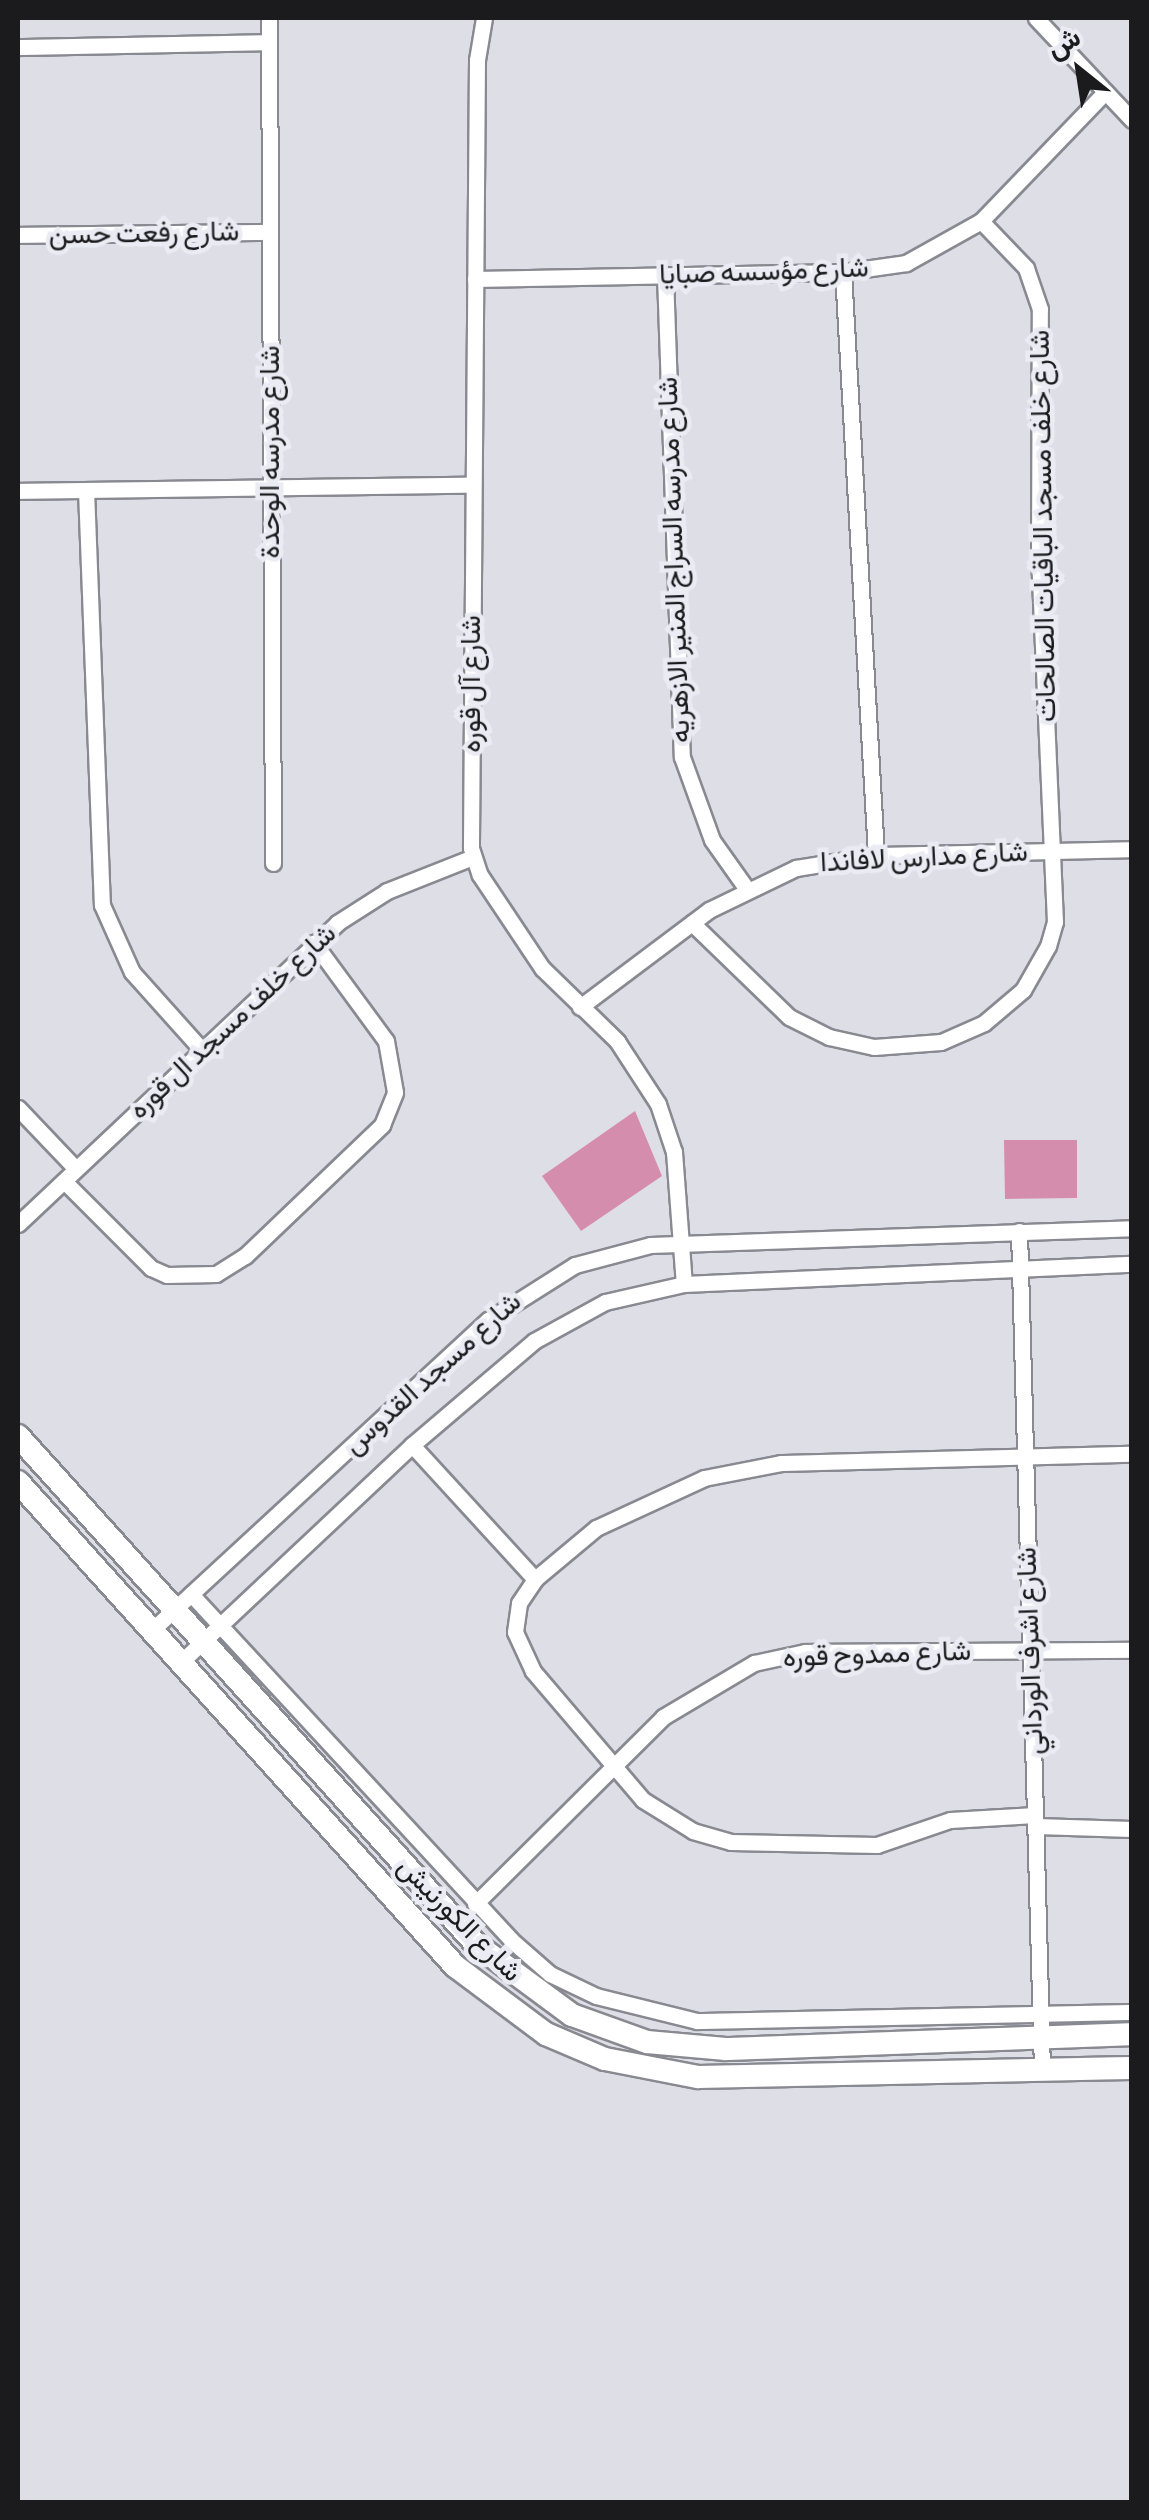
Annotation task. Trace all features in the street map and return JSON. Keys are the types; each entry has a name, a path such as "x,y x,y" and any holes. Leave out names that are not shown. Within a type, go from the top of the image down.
{"street":[{"name":"شارع مدرسه الوحدة","path":"268,18 274,863"},
{"name":"شارع آل قوره","path":"473,856 477,60 484,18"},
{"path":"1036,18 1132,120"},
{"path":"18,47 268,42"},
{"name":"شارع مؤسسه صبايا","path":"476,279 844,272 906,263 981,221 1104,92"},
{"name":"شارع خلف مسجد الباقيات الصالحات","path":"692,923 772,1004 809,1028 874,1048 920,1046 984,1023 1037,969 1055,922 1039,556 1038,298 1026,268 981,221"},
{"name":"شارع رفعت حسن","path":"18,236 270,232"},
{"path":"844,272 876,856"},
{"name":"شارع مدرسه السراج المنير الازهريه","path":"665,275 682,758 705,826 746,888"},
{"path":"18,491 473,484"},
{"path":"86,490 102,904 132,972 202,1050"},
{"name":"شارع مدارس لافاندا","path":"580,1007 692,923 746,888 796,868 876,856 1132,849"},
{"path":"473,856 542,968 617,1041 658,1104 674,1152 684,1284"},
{"name":"شارع خلف مسجد ال قوره","path":"18,1224 314,943 387,892 473,856"},
{"path":"18,1108 151,1268 166,1275 216,1274 272,1230 382,1125 395,1092 386,1041 314,943"},
{"name":"شارع مسجد القدوس","path":"152,1630 508,1304 600,1256 682,1244 1132,1228"},
{"name":"شارع اشرف الورداني","path":"1019,1231 1042,2070"},
{"name":"شارع مسجد القدوس","path":"181,1662 412,1444 556,1326 605,1302 684,1284 1132,1264"},
{"name":"شارع الكورنيش","path":"18,1436 212,1634 477,1945 572,2016 686,2048 1041,2026 1132,2034"},
{"path":"412,1444 535,1579"},
{"path":"1132,1454 782,1463 704,1478 613,1518 535,1579 516,1617 524,1659 613,1766 658,1812 731,1842 877,1845 950,1820 1035,1820 1132,1829"},
{"name":"شارع الكورنيش","path":"18,1482 455,1966 514,2014 575,2048 635,2068 698,2077 1132,2068"},
{"path":"212,1634 475,1904 550,1974 646,2013 749,2022 1041,2026 1132,2012"},
{"name":"شارع ممدوح قوره","path":"475,1904 662,1717 706,1686 766,1660 805,1652 1132,1650"}],"building":[{"path":"635,1111 662,1176 581,1231 542,1176"},
{"path":"1004,1140 1077,1140 1077,1198 1005,1199"}]}
